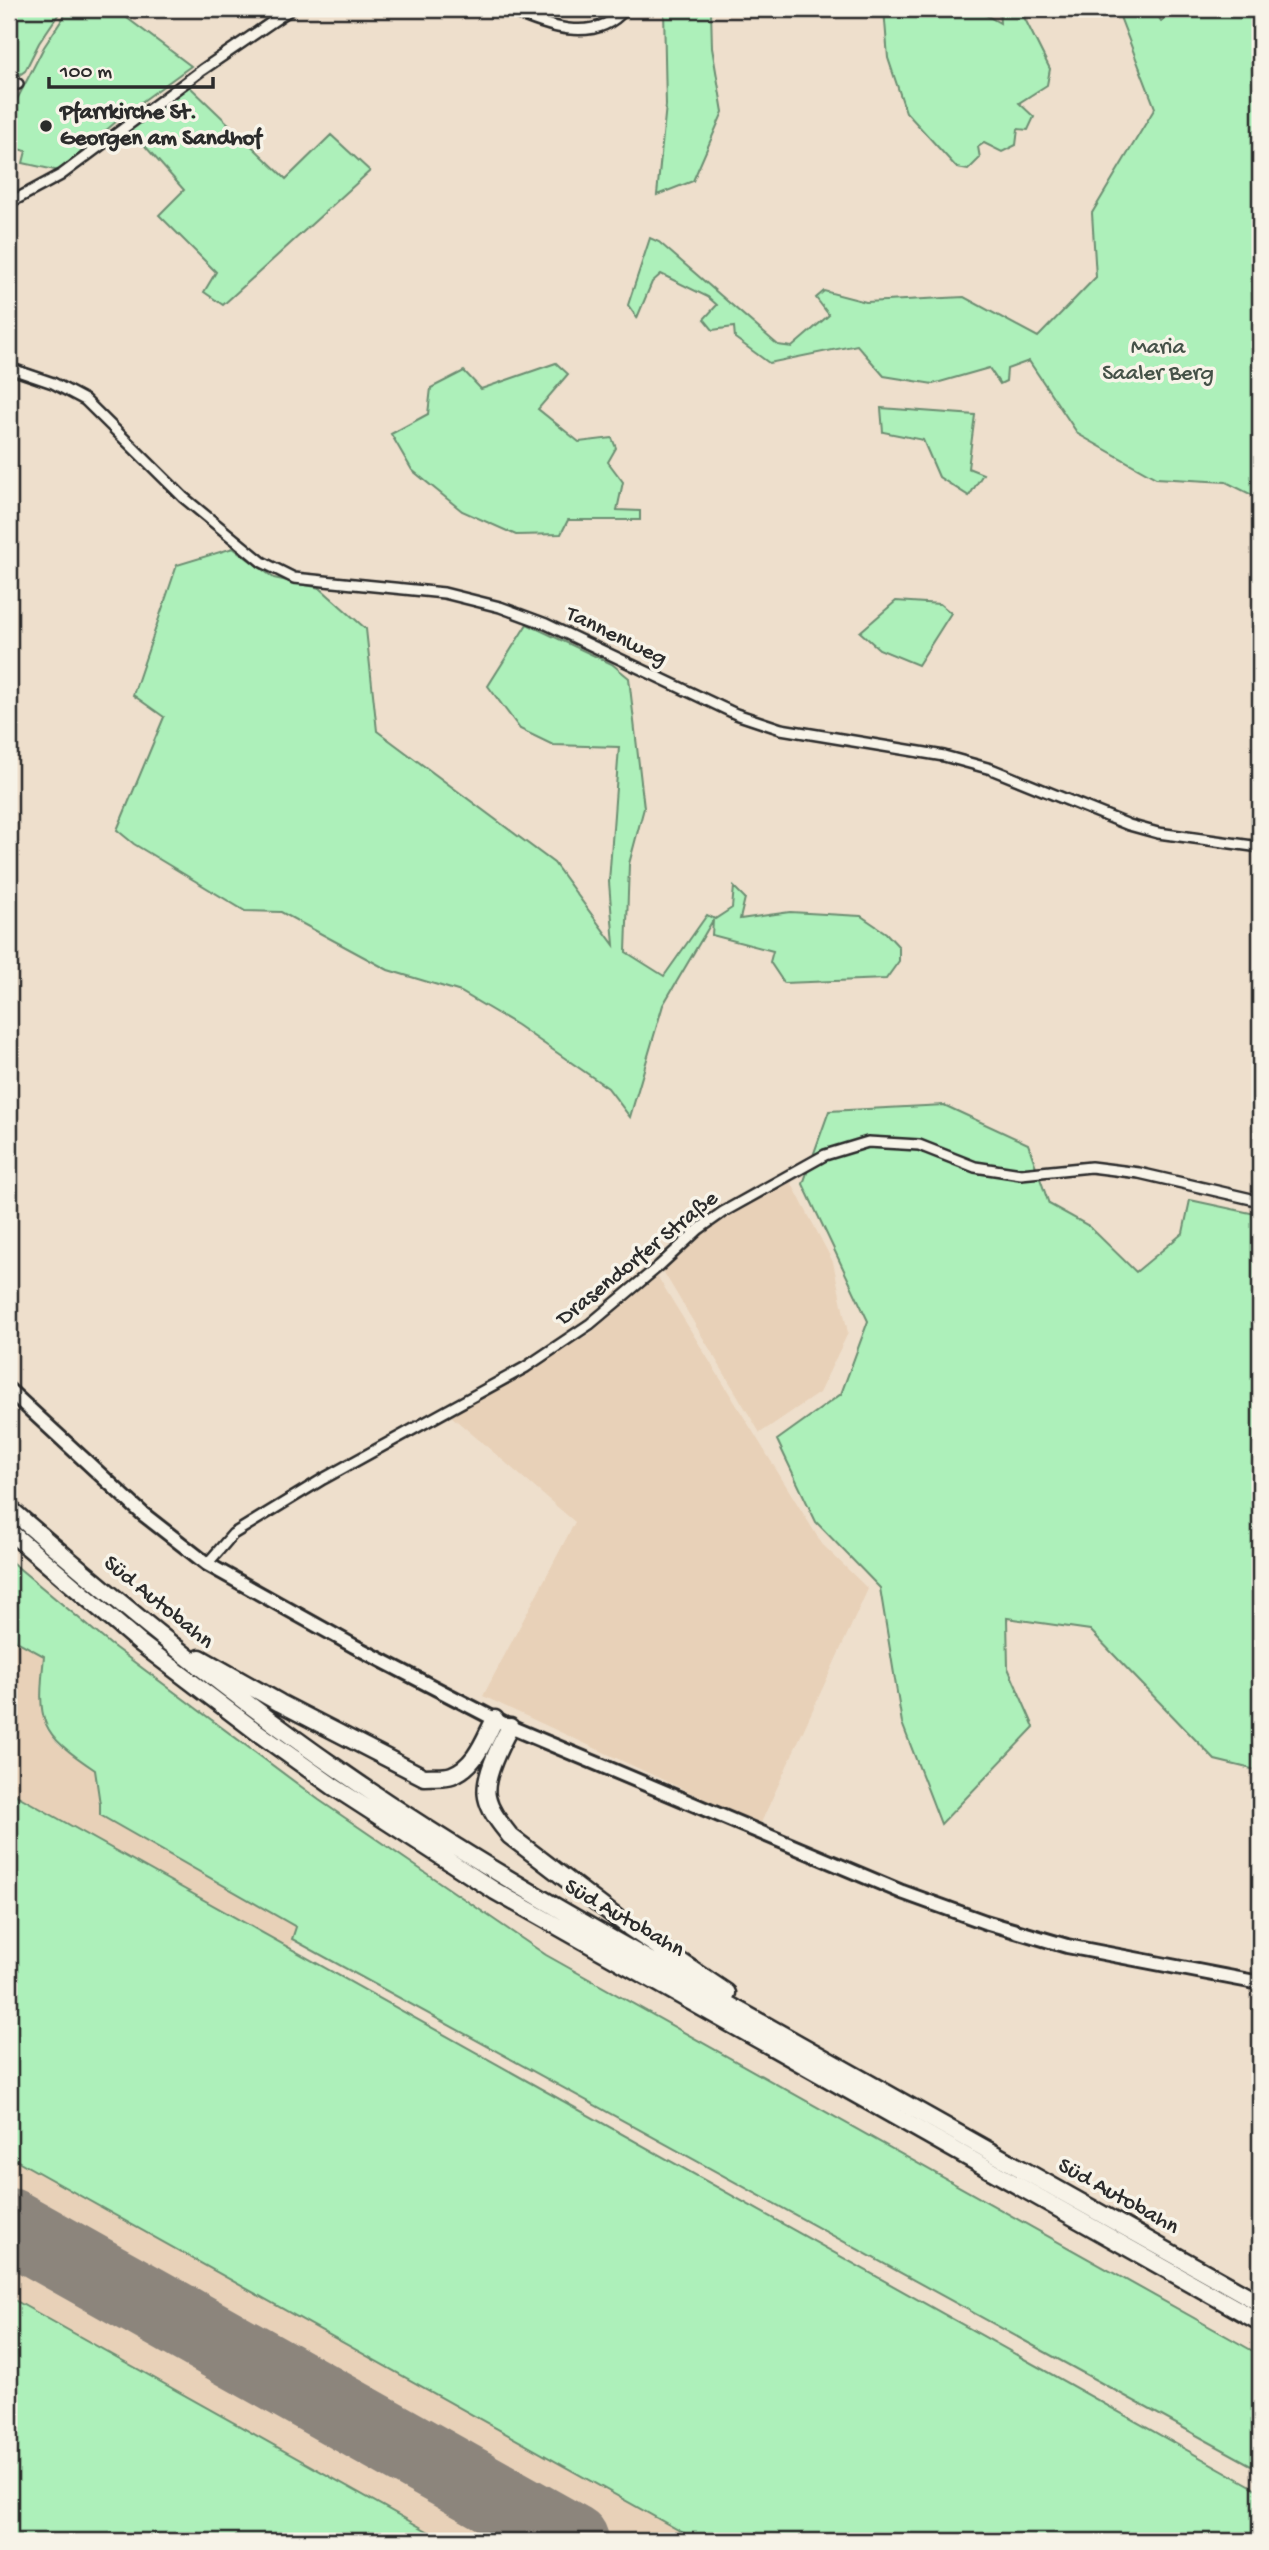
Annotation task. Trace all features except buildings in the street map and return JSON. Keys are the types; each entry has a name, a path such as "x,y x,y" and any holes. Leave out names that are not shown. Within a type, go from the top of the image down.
{"highway":[{"name":"Süd Autobahn","path":"9,1508 169,1643 344,1773 431,1830 567,1913 1260,2303"},
{"name":"Süd Autobahn","path":"9,1531 140,1643 257,1732 334,1787 495,1891 1260,2322"},
{"path":"9,1542 40,1560"},
{"path":"169,1643 424,1777 450,1776 468,1766 479,1753 495,1719"},
{"path":"510,1727 499,1746 486,1795 495,1816 510,1836 629,1927 733,1997 766,2025"}],"main road":[{"path":"9,1390 143,1514 207,1564 354,1646 510,1727 902,1892 985,1922 1067,1947 1260,1983"}],"street":[{"path":"9,203 61,175 211,63 291,9"},
{"path":"507,9 540,24 572,30 602,27 625,9"},
{"name":"Tannenweg","path":"9,368 53,383 85,400 183,497 262,562 294,578 443,593 500,607 546,624 736,714 781,729 944,757 991,769 1129,825 1158,833 1260,846"},
{"name":"Drasendorfer Straße","path":"207,1564 233,1534 323,1479 526,1367 590,1324 699,1229 723,1212 825,1155 868,1142 919,1145 975,1167 1021,1174 1091,1167 1139,1172 1260,1201"}],"shaded area":[{"path":"791,1182 833,1262 848,1333 819,1393 760,1433 663,1271 716,1222"},
{"path":"656,1274 822,1544 868,1589 760,1825 483,1696 575,1522 451,1416 591,1333"},
{"path":"9,1637 44,1656 40,1690 41,1712 47,1730 59,1745 95,1770 100,1815 297,1927 244,2090 1048,2541 9,2541"}],"green space":[{"path":"9,9 62,9 39,43 25,71 15,78 9,78"},
{"path":"69,9 115,9 191,66 125,114 59,171 23,163 26,151 9,147 10,113 44,47"},
{"path":"664,9 711,9 712,48 723,112 693,181 657,195 666,105"},
{"path":"884,9 975,9 1000,23 999,9 1020,9 1050,69 1047,85 1019,103 1034,117 1028,130 1018,129 1016,145 1002,152 984,143 978,147 980,158 968,170 957,168 906,112 888,58"},
{"name":"Maria Saaler Berg","path":"1117,9 1154,9 1161,21 1178,9 1260,9 1260,499 1226,482 1156,478 1078,434 1029,361 1007,369 1006,381 1000,384 989,368 933,384 884,376 857,345 769,363 735,338 734,327 713,330 704,319 717,305 708,297 661,274 652,282 637,318 628,305 650,238 659,242 778,345 792,347 829,315 816,298 824,291 866,302 964,297 1038,337 1096,277 1092,213 1155,108"},
{"path":"189,86 286,179 331,135 370,171 223,305 204,292 216,272 159,215 184,190 129,128"},
{"path":"556,363 568,374 538,409 579,442 612,438 616,448 608,462 623,482 617,510 640,511 640,520 568,520 561,534 516,535 462,511 412,470 391,434 428,414 431,388 464,371 481,389"},
{"path":"881,408 975,415 968,468 983,474 969,496 939,477 923,440 883,432"},
{"path":"233,548 274,578 320,588 366,629 377,731 554,863 614,945 609,882 619,747 553,745 520,729 488,686 527,624 612,664 629,678 644,808 629,864 626,952 664,976 707,915 715,919 732,908 734,887 745,898 740,919 790,912 861,916 886,933 899,947 899,961 886,979 784,983 770,962 773,951 712,935 713,920 663,1005 630,1117 608,1088 517,1025 461,992 388,970 281,912 245,911 134,844 117,830 164,717 133,695 177,565"},
{"path":"896,601 940,604 951,613 918,665 879,649 860,632"},
{"path":"944,1105 1028,1144 1049,1204 1089,1226 1136,1272 1183,1233 1190,1200 1260,1215 1260,1771 1215,1760 1090,1630 1007,1618 1008,1668 1034,1727 941,1824 902,1723 880,1588 816,1522 777,1440 841,1394 868,1321 803,1184 829,1111"},
{"path":"9,1560 110,1644 319,1800 546,1955 1260,2355 1260,2470 292,1939 296,1927 100,1815 95,1770 62,1746 46,1724 41,1696 44,1656 9,1637"},
{"path":"9,1791 1260,2491 1260,2541 698,2541 9,2156"},
{"path":"9,2297 445,2541 9,2541"}],"runway":[{"path":"9,2225 572,2541"}],"place":[{"name":"Pfarrkirche St. Georgen am Sandhof","path":"46,126"}]}
